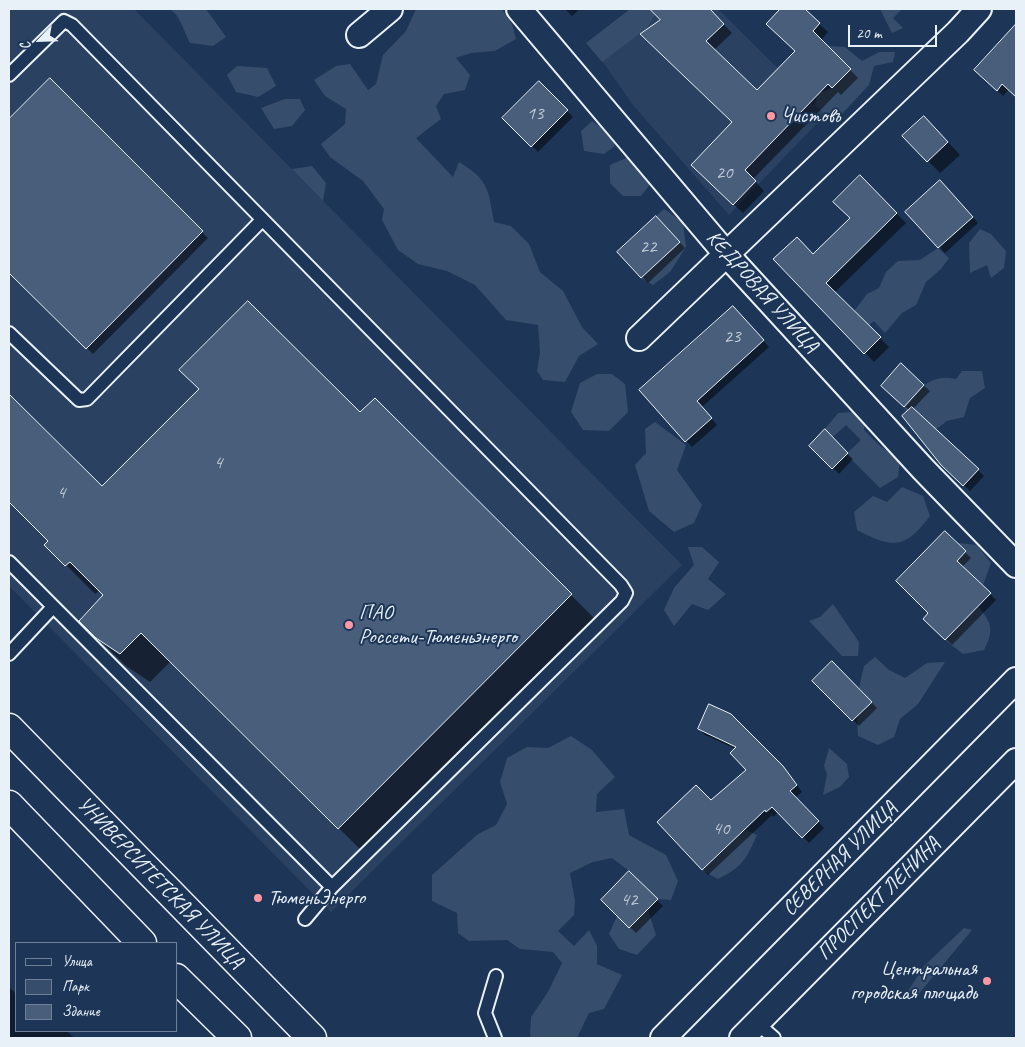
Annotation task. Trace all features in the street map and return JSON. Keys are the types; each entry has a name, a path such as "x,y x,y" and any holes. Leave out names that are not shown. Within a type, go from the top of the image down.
{"main road":[{"name":"УНИВЕРСИТЕТСКАЯ УЛИЦА","path":"9,728 312,1038"},
{"path":"9,806 141,942"},
{"path":"178,980 236,1038"}],"street":[{"path":"359,35 390,9"},
{"name":"КЕДРОВАЯ УЛИЦА","path":"519,9 727,255 923,469 1016,565"},
{"path":"639,338 958,32 979,9"},
{"name":"СЕВЕРНАЯ УЛИЦА","path":"663,1038 1016,680"},
{"name":"ПРОСПЕКТ ЛЕНИНА","path":"749,1030 1016,761"}],"lane":[{"path":"9,75 54,28 64,21 72,25 621,585 626,593 622,602 332,887 305,919"},
{"path":"9,333 79,400 87,398 262,220"},
{"path":"9,562 332,887"},
{"path":"9,654 53,607"},
{"path":"495,1038 485,1013 496,976"},
{"path":"749,1030 774,1038"}],"shaded area":[{"path":"9,9 134,9 682,565 331,912 9,586"},
{"path":"647,9 718,9 825,115 729,215 633,105 598,55"}],"green space":[{"path":"170,9 206,9 226,37 213,46 190,43 179,20"},
{"path":"416,9 502,9 512,24 516,39 495,51 471,53 456,58 470,75 465,90 444,94 436,106 441,119 416,138 453,177 459,162 482,180 488,193 494,222 511,226 529,244 540,272 563,291 582,327 598,344 579,356 565,382 543,380 537,371 540,352 538,325 506,320 475,285 447,271 418,264 398,250 382,220 384,209 363,181 330,157 321,144 345,124 346,109 325,96 314,80 336,66 350,64 368,90 376,84 383,55 406,31"},
{"path":"630,9 658,9 647,28 602,62 586,43"},
{"path":"880,9 902,9 893,18 903,28 892,33"},
{"path":"828,46 845,47 862,61 879,52 895,52 893,62 874,66 869,85 839,117 825,115 815,105 817,94 832,88"},
{"path":"237,66 267,68 276,86 258,97 236,92 227,75"},
{"path":"285,99 300,99 305,110 292,126 274,129 261,108"},
{"path":"592,121 612,134 615,146 604,154 584,151 581,131"},
{"path":"633,155 651,183 641,196 623,196 610,183 610,165"},
{"path":"312,166 326,183 323,201 292,169"},
{"path":"664,209 683,222 686,247 670,272 653,285 641,278 679,242 656,216"},
{"path":"980,229 991,234 1006,251 1004,268 991,278 987,265 970,273 969,243"},
{"path":"938,248 949,258 941,269 926,282 916,305 902,313 885,333 874,321 868,326 854,311 867,294 879,288 886,272 898,261 920,260"},
{"path":"962,371 982,371 985,388 970,398 964,417 947,421 921,441 904,407 915,394 932,380 939,378 956,379"},
{"path":"597,374 612,374 625,384 628,412 609,431 583,430 571,412 580,383"},
{"path":"853,412 866,418 864,430 879,445 900,460 898,477 880,488 846,454 861,440 846,425 833,437 825,429 838,413"},
{"path":"655,422 686,445 677,470 702,505 694,523 674,532 649,511 635,465 646,453 645,429"},
{"path":"902,487 923,496 930,516 913,535 906,540 890,543 857,530 854,512 873,496 887,502"},
{"path":"958,543 977,545 991,563 983,585 969,572 939,566"},
{"path":"688,547 702,547 719,562 708,579 726,594 708,610 692,604 674,626 664,610 674,588 694,565"},
{"path":"833,604 859,642 858,656 842,656 809,621 820,617"},
{"path":"978,606 989,622 989,637 984,650 963,654 945,640"},
{"path":"875,657 889,670 905,678 927,663 945,662 918,704 900,719 894,737 878,745 858,736 857,717 872,702 859,688 864,666"},
{"path":"571,736 592,750 615,777 597,794 596,812 624,809 629,835 666,855 678,881 671,900 658,899 629,871 612,858 593,862 570,873 575,901 574,915 558,931 574,946 589,930 597,946 597,964 622,975 604,1009 589,1013 577,1038 530,1038 531,1017 548,992 562,963 553,952 520,949 507,940 469,941 458,933 457,913 432,901 432,875 478,834 496,825 507,804 500,782 507,758 527,747 548,748"},
{"path":"829,748 847,764 849,777 840,787 823,795 827,774 824,766"},
{"path":"744,829 757,835 746,857 733,871 718,879 702,870"},
{"path":"648,910 656,935 637,955 619,949 609,934 617,916 629,928"},
{"path":"964,928 972,930 917,996 906,994 925,965"}],"building":[{"path":"650,9 710,9 724,24 706,41 757,90 795,51 766,24 780,9 805,9 820,23 813,31 851,69 832,88 828,84 745,170 756,181 733,205 691,165 732,122 640,34 660,20"},
{"path":"1016,24 1016,97 1002,84 997,91 974,70"},
{"path":"50,78 203,231 86,349 9,273 9,119"},
{"path":"539,81 568,110 531,147 502,118"},
{"path":"924,116 948,142 927,162 902,136"},
{"path":"860,175 897,213 826,283 881,337 864,354 773,259 797,237 813,254 850,218 833,202"},
{"path":"940,180 973,217 938,248 905,212"},
{"path":"656,216 680,242 641,278 617,252"},
{"path":"248,301 360,412 375,398 572,594 338,829 141,633 120,654 96,638 79,621 103,595 70,562 65,566 44,545 48,541 9,502 9,394 102,486 199,389 179,370"},
{"path":"733,306 764,340 697,401 712,418 685,442 639,390"},
{"path":"901,363 924,385 904,407 881,386"},
{"path":"912,407 979,469 963,486 941,465 902,416"},
{"path":"825,429 848,453 832,469 809,446"},
{"path":"945,531 966,551 957,561 991,593 945,640 923,619 928,613 896,581"},
{"path":"832,661 872,702 852,721 812,681"},
{"path":"709,704 731,714 783,766 797,785 790,791 819,821 802,838 772,807 766,812 765,810 702,870 657,822 696,785 711,800 746,770 730,753 736,747 698,729"},
{"path":"629,871 658,899 629,928 601,900"}],"place":[{"name":"Чистовъ","path":"771,116"},
{"name":"ПАО Россети-Тюменьэнерго","path":"349,625"},
{"name":"ТюменьЭнерго","path":"258,898"},
{"name":"Центральная городская площадь","path":"987,981"}]}
